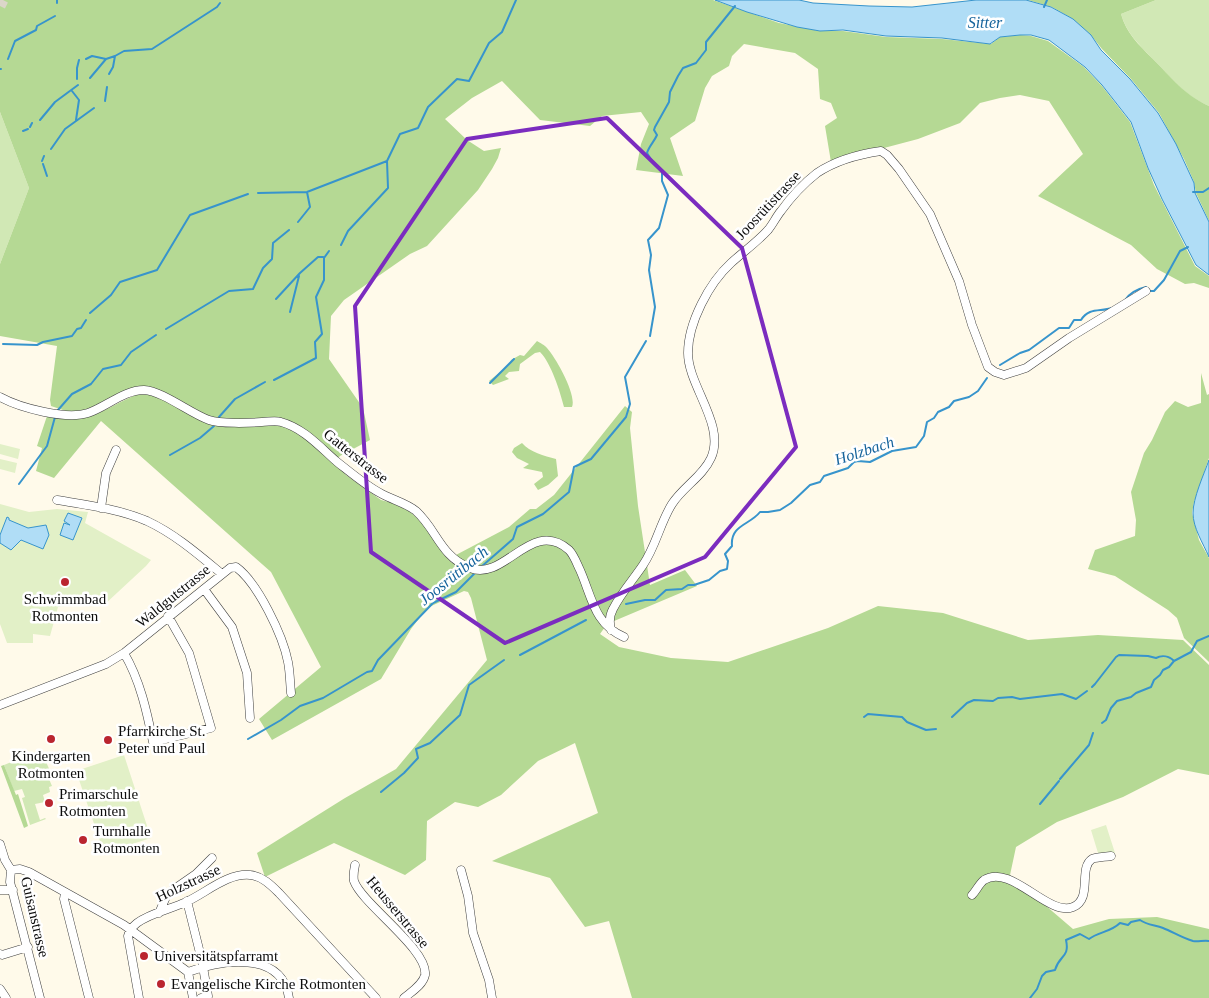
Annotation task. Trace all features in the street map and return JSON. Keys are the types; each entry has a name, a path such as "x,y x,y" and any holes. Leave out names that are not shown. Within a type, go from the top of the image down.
{"street":[{"name":"Joosrütistrasse","path":"612,630 609,619 612,609 656,543 664,520 673,503 711,459 714,450 713,430 690,369 688,354 689,340 700,306 720,275 768,229 792,195 827,167 881,151 887,155 930,214 958,281 988,367 995,372 1004,375 1026,368 1069,338 1143,293"},
{"name":"Gatterstrasse","path":"0,397 12,403 46,412 73,416 88,413 115,400 144,390 162,396 211,421 280,421 299,430 317,443 336,461 373,488 382,494 400,501 415,511 452,558 471,568 479,570 491,568 530,544 541,541 552,540 570,551 600,620 624,637"},
{"path":"101,508 106,473 116,450"},
{"path":"57,500 101,508 146,521 168,532 222,574"},
{"name":"Waldgutstrasse","path":"0,706 106,664 124,653 230,568 236,567 244,572 252,583 275,624 288,662 291,693"},
{"path":"204,589 232,627 247,674 250,718"},
{"path":"124,653 134,669 148,716 153,742 211,728 189,653 168,616"},
{"name":"Guisanstrasse","path":"0,844 10,872 40,998"},
{"path":"972,895 982,881 999,877 1020,885 1055,907 1073,907 1079,903 1084,894 1085,875 1089,863 1093,859 1112,856"},
{"path":"159,913 170,892 196,874 212,858"},
{"name":"Heusserstrasse","path":"355,865 354,880 364,895 403,937 424,968 425,975 423,981 404,998"},
{"path":"0,875 22,870 130,930 188,972 193,998"},
{"path":"462,870 473,933 489,980 492,998"},
{"name":"Holzstrasse","path":"130,930 137,923 188,901 216,885 240,875 251,875 264,880 300,913 376,998"},
{"path":"0,890 13,890"},
{"path":"65,893 64,900 89,998"},
{"path":"188,901 208,996 201,998"},
{"path":"130,930 128,936 140,998"},
{"path":"0,954 28,947"},
{"path":"188,972 237,962 264,965 279,975 285,985 289,998"},
{"path":"0,989 6,998"}],"highlighted area":[{"path":"607,118 742,248 796,447 705,557 505,643 371,552 355,306 467,139"}],"green space":[{"path":"0,0 713,0 779,23 820,31 843,31 886,37 942,39 991,44 1000,37 1031,36 1048,41 1084,67 1102,86 1130,122 1154,185 1195,266 1209,276 1209,288 1194,283 1185,284 1157,269 1131,245 1038,196 1083,154 1049,101 1020,95 980,103 960,123 918,139 831,162 825,126 837,118 831,103 820,99 818,69 795,53 744,44 732,56 729,66 712,76 705,88 695,121 670,138 683,176 636,170 641,144 649,124 641,112 602,116 590,126 540,120 502,81 472,98 445,119 467,140 484,151 501,148 498,158 478,190 427,246 410,254 344,300 331,316 329,359 363,408 370,440 336,460 280,419 211,419 144,388 87,411 72,413 51,406 50,400 57,346 0,336 0,264 29,188 0,112"},
{"path":"1028,0 1156,0 1121,14 1130,33 1142,48 1185,91 1209,106 1209,221 1196,193 1194,182 1184,159 1159,113 1091,35 1073,19 1052,7"},
{"path":"1156,0 1209,0 1209,106 1178,85 1138,43 1123,21 1121,14"},
{"path":"0,112 29,188 0,264"},
{"path":"537,341 546,347 560,368 569,386 573,401 572,407 564,407 558,385 540,352 535,353 520,364 519,371 509,372 505,376 509,379 493,385 489,381 509,365 511,360 520,355 524,356"},
{"path":"1201,373 1207,395 1209,394 1209,458 1192,513 1199,540 1209,558 1209,662 1184,638 1177,618 1168,610 1115,576 1088,569 1095,550 1135,536 1136,520 1131,492 1144,453 1165,412 1175,401 1188,407 1201,403"},
{"path":"144,392 179,406 211,423 280,423 299,432 335,461 346,475 381,500 409,511 424,524 444,555 452,563 454,556 509,527 530,509 536,509 554,495 625,406 632,412 630,428 638,506 650,585 685,570 697,586 607,624 600,634 619,647 671,658 728,662 828,628 878,606 943,613 1028,640 1098,635 1183,640 1209,665 1209,775 1178,769 1123,797 1057,822 1016,847 1010,875 1073,929 1109,919 1157,917 1209,929 1209,998 632,998 609,921 585,927 550,878 492,861 598,813 575,743 538,761 501,795 478,807 455,802 427,821 426,860 405,875 334,843 265,877 257,853 345,798 396,769 487,660 471,598 468,592 464,591 427,608 411,629 381,679 272,740 259,719 321,667 271,572 101,421 54,478 36,471 42,448 37,446 48,413 69,419 84,418"},
{"path":"522,443 533,451 556,459 558,476 548,485 538,490 534,484 543,477 542,472 523,468 529,464 517,458 512,452 514,448"},
{"path":"0,444 20,449 18,459 0,454"},
{"path":"0,459 17,463 15,473 0,469"},
{"name":"Schwimmbad Rotmonten","path":"0,504 29,512 57,509 88,512 85,523 151,560 104,605 83,604 58,607 50,636 33,634 33,643 7,643 0,624"},
{"path":"41,750 53,778 49,779 52,786 49,787 50,792 43,795 45,802 35,804 40,820 46,819 30,825 22,798 25,797 22,789 14,791 4,765"},
{"path":"124,755 151,838 104,853 76,771"},
{"path":"4,765 16,795 18,794 28,826 24,828 1,766"},
{"path":"1106,825 1115,853 1101,855 1098,853 1091,830"}],"water":[{"name":"Sitter","path":"715,0 799,0 813,3 912,7 976,0 1026,0 1051,7 1073,19 1091,35 1101,50 1130,79 1158,113 1176,144 1194,183 1195,193 1209,222 1209,275 1196,265 1162,199 1131,122 1085,67 1049,40 1031,35 1020,35 1000,37 990,44 942,38 886,36 843,30 820,31 797,27"},
{"path":"1209,460 1209,557 1196,530 1193,519 1193,507"},
{"path":"68,513 82,518 73,540 60,535 64,523 70,525 64,521"},
{"path":"7,517 9,520 28,528 46,525 49,535 43,549 21,540 11,550 0,543 0,535"}],"waterway":[{"path":"341,245 348,231 388,188 387,161 400,134 418,128 428,107 457,79 469,81 489,43 502,32 516,0"},
{"path":"1044,7 1047,0"},
{"path":"109,74 113,67 115,56 124,51 152,49 217,7 220,3"},
{"name":"Joosrütibach","path":"650,336 655,307 649,270 651,255 648,240 659,228 668,195 662,181 662,171 654,164 647,153 657,135 654,130 655,127 669,102 670,92 678,76 683,68 696,63 706,50 706,42 735,6"},
{"path":"8,59 15,41 36,30 37,26 55,16"},
{"path":"86,59 92,56 106,59 115,56"},
{"path":"90,78 106,59"},
{"path":"77,79 79,60"},
{"path":"40,120 55,102 78,85"},
{"path":"105,101 107,87"},
{"path":"72,91 79,100 76,120"},
{"path":"51,149 65,129 94,108"},
{"path":"30,127 32,123"},
{"path":"23,131 28,129"},
{"path":"42,161 44,156"},
{"path":"258,193 307,192 387,161"},
{"path":"43,164 47,176"},
{"path":"1193,192 1203,192 1209,188"},
{"path":"298,222 310,207 307,192"},
{"path":"90,313 111,295 120,282 157,270 190,215 248,194"},
{"path":"166,329 229,291 253,289 263,268 272,259 273,243 289,230"},
{"name":"Holzbach","path":"1125,300 1131,293 1146,287 1150,291 1154,291 1164,280 1180,251 1188,247"},
{"path":"274,380 316,358 315,342 322,334 316,297 324,280 324,258 329,251"},
{"path":"276,299 300,273 318,257 323,257"},
{"path":"290,312 299,276"},
{"name":"Holzbach","path":"1000,365 1029,350 1059,328 1069,328 1074,320 1081,320 1091,312 1112,308"},
{"path":"3,344 37,345 72,336 77,329 81,328 86,320"},
{"path":"58,410 72,394 91,384 103,369 121,365 131,352 156,335"},
{"name":"Joosrütibach","path":"481,567 513,539 517,527 543,514 569,492 574,467 591,459 626,417 630,404 625,377 646,341"},
{"path":"490,383 514,359"},
{"name":"Holzbach","path":"626,604 655,600 666,590 682,589 688,585 709,580 720,571 727,569 728,561 725,554 732,546 734,534 737,529 760,512 780,510 791,503 810,485 820,482 824,476 848,468 854,462 870,462 892,451 916,447 924,436 927,422 934,418 938,412 949,407 954,401 969,397 978,391 987,378"},
{"path":"219,417 235,399 265,382"},
{"path":"19,484 47,446 55,417"},
{"path":"170,455 200,438 214,426"},
{"name":"Joosrütibach","path":"248,739 281,720 300,706 323,698 367,672 372,671 378,660 433,603 456,592 476,572"},
{"name":"Holzbach","path":"520,655 586,620"},
{"path":"1102,723 1106,720 1111,708 1117,701 1131,697 1151,687 1154,680 1163,670 1174,661 1191,652 1197,641 1209,636"},
{"path":"1092,687 1119,655 1156,658 1165,656 1174,661"},
{"name":"Holzbach","path":"381,792 404,773 418,758 416,749 430,743 460,715 469,685 504,660"},
{"path":"952,717 967,703 974,700 993,701 998,698 1012,697 1020,699 1062,694 1076,699 1087,691"},
{"path":"864,717 868,714 902,717 907,722 926,730 936,729"},
{"path":"1060,779 1089,745 1093,733"},
{"path":"1040,804 1059,781"},
{"path":"1030,998 1037,989 1042,976 1046,972 1055,970 1067,950 1066,940 1080,934 1089,939 1120,923 1128,925 1131,922 1140,920 1193,941 1209,941"}],"tunnel":[{"path":"0,6 3,0"}],"place":[{"name":"Schwimmbad Rotmonten","path":"65,582"},
{"name":"Kindergarten Rotmonten","path":"51,739"},
{"name":"Pfarrkirche St. Peter und Paul","path":"108,740"},
{"name":"Primarschule Rotmonten","path":"49,803"},
{"name":"Turnhalle Rotmonten","path":"83,840"},
{"name":"Universitätspfarramt","path":"144,956"},
{"name":"Evangelische Kirche Rotmonten","path":"161,984"}]}
